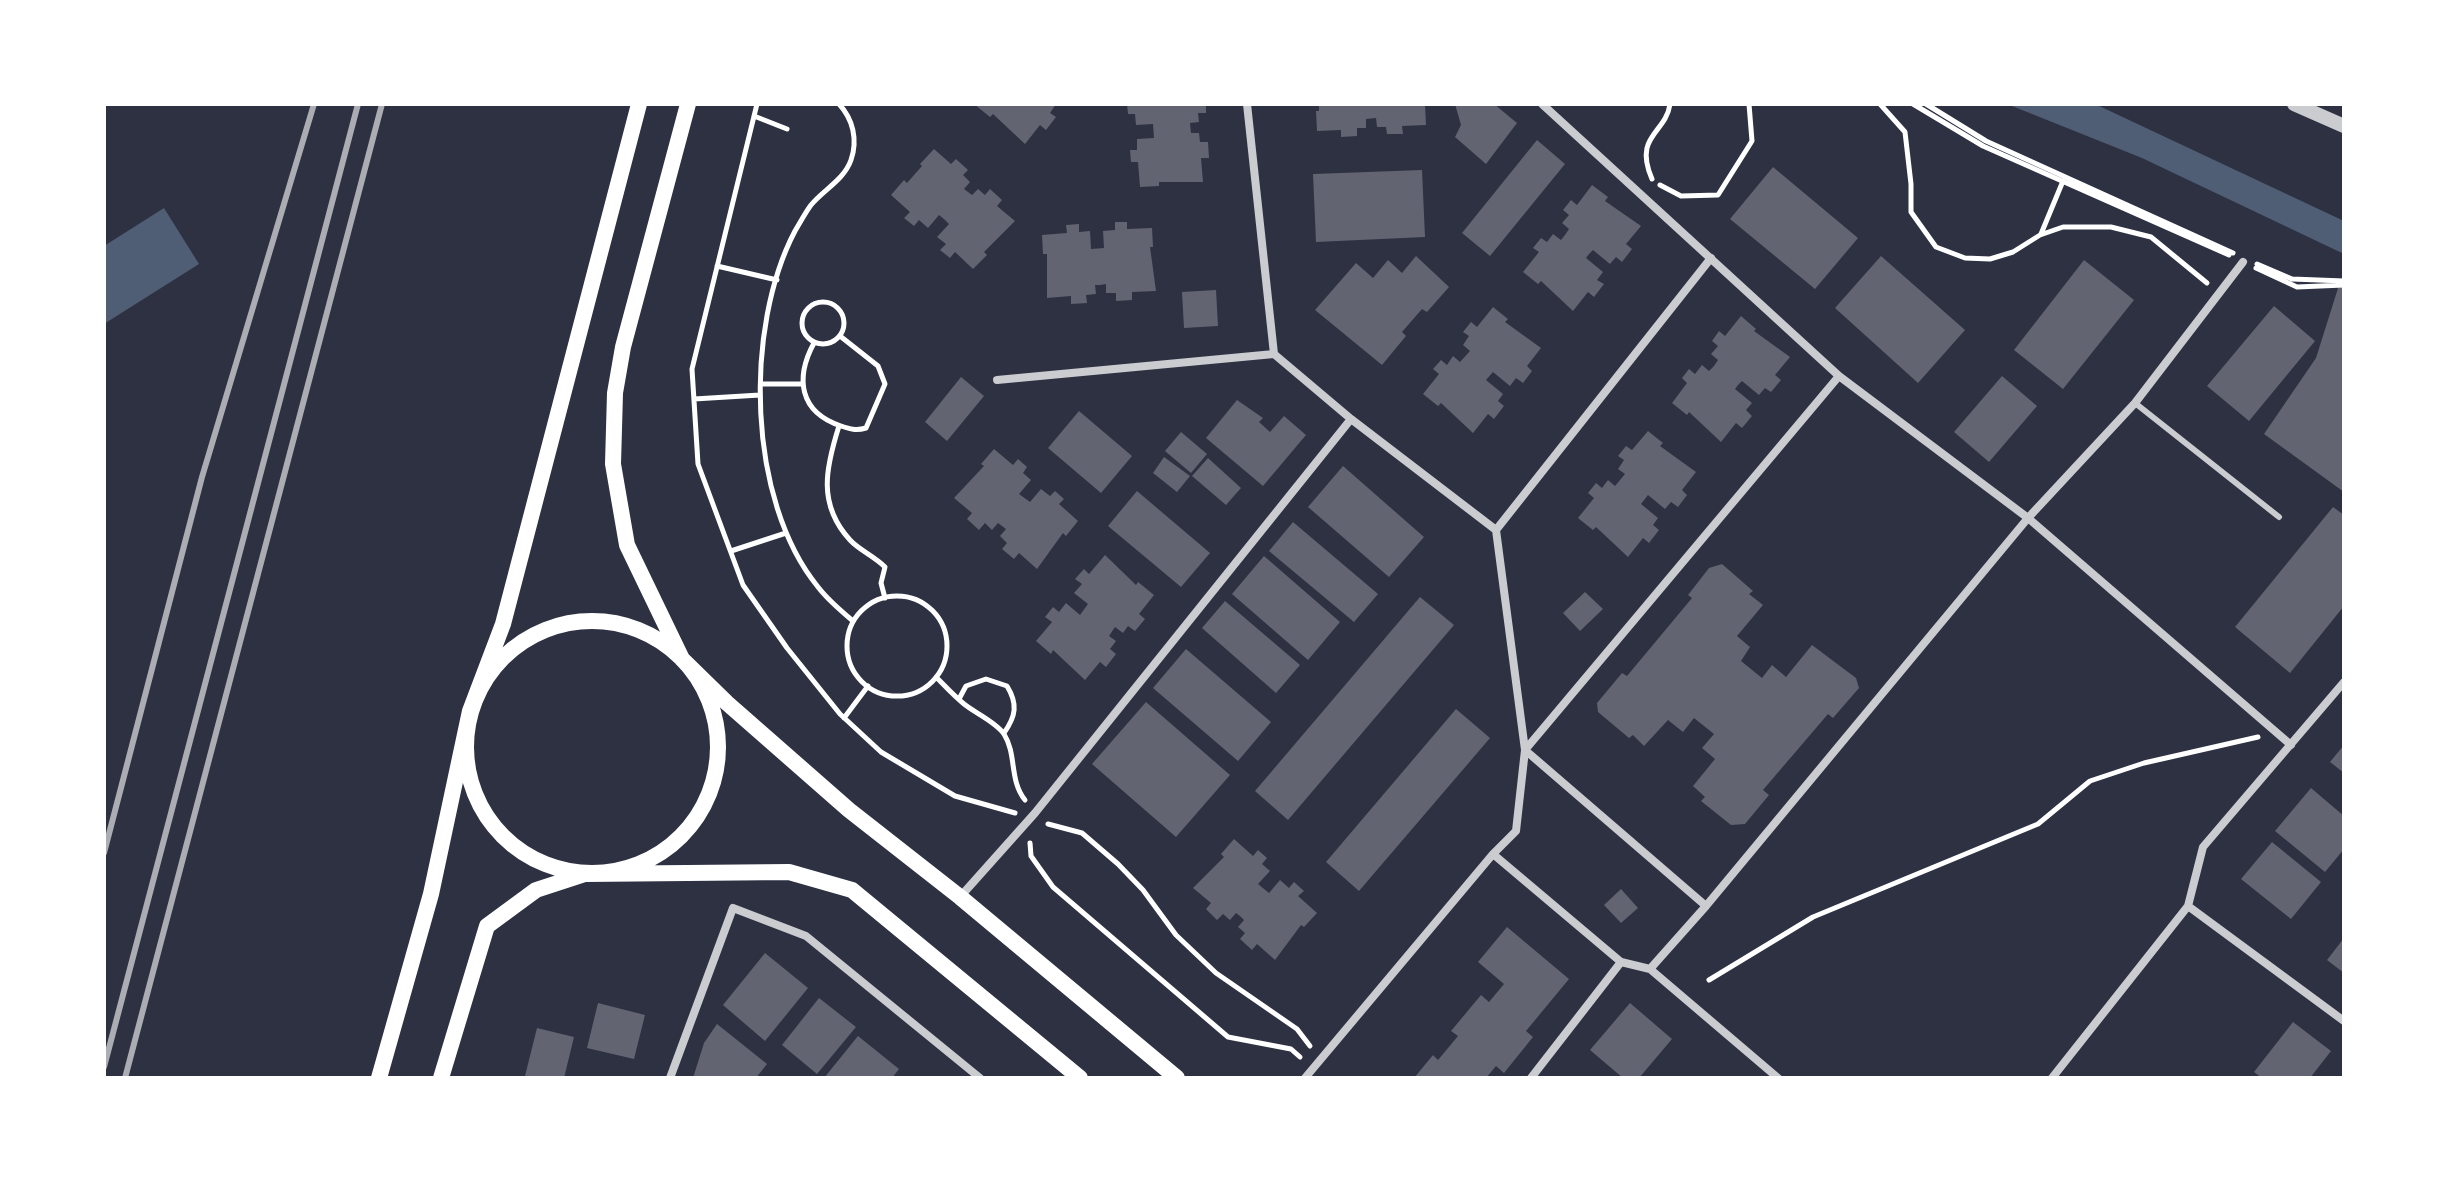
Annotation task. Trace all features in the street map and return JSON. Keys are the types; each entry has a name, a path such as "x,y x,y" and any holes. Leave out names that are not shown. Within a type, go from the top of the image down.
{"main road":[{"path":"379,1078 431,894 470,711 503,624 639,104"},
{"path":"441,1078 487,926 536,890 585,874 628,869 667,850 697,819 714,779 718,736 707,694 682,659 627,545 613,464 615,393 623,347 688,104"},
{"path":"1080,1078 852,890 789,872 585,874 548,867 515,848 489,821 471,786 465,749 470,711 490,672 521,642 561,624 605,621 647,633 682,659 727,703 849,810 960,897 1177,1078"}],"street":[{"path":"1247,104 1274,354 1351,419 1496,530 1525,750 1516,831 1493,854 1305,1078"},
{"path":"1542,104 1839,376 2028,518 2291,745"},
{"path":"2294,104 2316,109 2344,126"},
{"path":"1496,530 1711,258"},
{"path":"1650,969 1706,906 2028,518 2135,403 2246,261"},
{"path":"997,380 1274,354"},
{"path":"1525,750 1839,376"},
{"path":"960,897 1028,823 1351,419"},
{"path":"2052,1078 2188,906 2203,847 2344,682"},
{"path":"1525,750 1706,906"},
{"path":"1493,854 1621,962 1650,969 1778,1078"},
{"path":"2188,906 2344,1021"},
{"path":"670,1078 733,908 806,936 980,1078"},
{"path":"1531,1078 1621,962"}],"lane":[{"path":"2135,403 2279,517"}],"path":[{"path":"757,104 692,369 698,464 743,585 787,648 844,718 881,752 955,796 1022,815 1028,823 1031,856 1053,887 1228,1037 1291,1049 1313,1068"},
{"path":"839,104 847,112 855,135 851,161 837,182 812,204 794,233 762,335 760,395 770,484 786,533 816,586 853,621"},
{"path":"1670,104 1669,111 1651,135 1645,157 1650,178 1668,191 1698,197 1718,195 1752,141 1749,104"},
{"path":"1880,104 1905,132 1911,212 1936,247 1965,258 1990,259 2013,252 2040,235 2063,227 2111,227 2151,237 2220,293"},
{"path":"1913,104 1983,146 2246,261 2297,287 2344,283"},
{"path":"1926,104 1986,141 2233,253"},
{"path":"754,116 787,129"},
{"path":"2040,235 2063,181"},
{"path":"717,266 777,280"},
{"path":"823,302 840,310 844,328 840,336 823,344 814,343 802,328 806,310 823,302"},
{"path":"814,343 804,361 802,384 806,399 814,412 839,426 857,431 866,428 885,384 878,366 840,336"},
{"path":"761,384 802,384"},
{"path":"694,399 760,395"},
{"path":"839,426 826,480 828,499 837,522 851,542 885,567 881,583 885,598"},
{"path":"731,551 786,533"},
{"path":"910,597 925,604 945,630 947,646 944,663 924,689 909,695 892,696 876,692 852,669 847,654 847,637 853,621 863,609 885,598 910,597"},
{"path":"936,677 1004,733 1018,792 1035,813"},
{"path":"959,699 966,686 986,679 1007,686 1015,699 1013,720 1004,733"},
{"path":"844,718 868,686"},
{"path":"1709,980 1813,917 2038,824 2090,781 2144,763 2261,737"},
{"path":"1028,823 1048,824 1082,833 1143,890 1176,935 1216,973 1297,1029 1320,1060"}],"water":[{"path":"2007,104 2095,104 2344,221 2344,254 2142,158"},
{"path":"164,208 199,264 104,324 104,246"}],"building":[{"path":"974,104 1056,104 1050,113 1056,117 1046,130 1040,125 1025,144 993,114 990,117"},
{"path":"1127,104 1206,104 1206,113 1198,113 1199,122 1190,123 1191,133 1199,133 1200,142 1208,142 1209,158 1201,158 1203,182 1159,182 1159,186 1140,187 1138,162 1131,162 1130,150 1137,150 1137,139 1154,138 1153,124 1136,125 1135,114 1128,114"},
{"path":"1319,104 1425,104 1426,125 1402,126 1403,134 1387,134 1386,127 1377,127 1376,118 1366,119 1366,128 1357,128 1357,136 1341,137 1341,130 1317,131 1316,111 1319,111"},
{"path":"1455,104 1494,104 1517,123 1486,164 1455,137 1461,125"},
{"path":"1537,140 1565,164 1490,256 1462,233"},
{"path":"934,149 951,164 956,159 968,170 963,175 970,182 964,189 972,195 978,189 985,195 990,189 1002,200 997,206 1015,221 984,252 987,255 973,269 955,252 950,258 940,250 946,244 937,237 949,224 944,219 939,215 928,228 919,220 914,226 904,218 910,212 891,195 904,180 907,183"},
{"path":"1773,167 1858,238 1815,289 1730,219"},
{"path":"1422,170 1425,237 1316,242 1313,174"},
{"path":"1592,185 1608,197 1605,201 1641,226 1626,244 1632,249 1622,262 1616,257 1610,264 1593,250 1589,254 1586,258 1603,272 1597,280 1604,284 1594,297 1588,292 1573,311 1541,281 1538,284 1523,272 1539,252 1533,248 1541,238 1547,242 1553,234 1561,240 1565,235 1569,229 1562,223 1569,215 1563,210 1571,200 1577,205"},
{"path":"1115,222 1127,222 1127,229 1152,228 1153,247 1150,247 1156,291 1132,292 1132,300 1116,301 1116,293 1106,293 1106,284 1095,285 1096,294 1086,295 1087,303 1071,304 1071,296 1047,298 1047,254 1043,254 1042,235 1067,233 1066,225 1079,224 1079,232 1090,231 1091,249 1104,248 1103,231 1115,230"},
{"path":"1416,256 1449,287 1427,312 1422,309 1402,332 1406,336 1382,365 1315,310 1356,263 1373,278 1388,260 1402,273"},
{"path":"1881,256 1965,330 1918,383 1835,308"},
{"path":"2084,260 2134,300 2063,389 2014,350"},
{"path":"2339,285 2344,288 2344,492 2264,434 2316,358"},
{"path":"1216,290 1218,326 1184,328 1182,292"},
{"path":"2274,306 2315,341 2249,421 2207,386"},
{"path":"1493,307 1508,319 1505,322 1541,348 1527,366 1532,371 1523,383 1516,378 1510,386 1493,372 1486,380 1503,394 1498,401 1504,406 1494,419 1488,414 1473,433 1441,403 1438,406 1423,394 1439,374 1433,369 1441,360 1447,365 1453,356 1460,362 1470,351 1463,345 1469,336 1463,332 1471,322 1477,327"},
{"path":"1741,316 1756,329 1754,331 1790,357 1775,375 1781,380 1771,392 1765,388 1759,395 1742,381 1738,385 1735,389 1752,403 1746,410 1752,416 1742,428 1736,423 1721,442 1689,412 1687,415 1672,403 1687,383 1682,378 1689,369 1695,374 1702,365 1709,371 1714,366 1718,360 1711,354 1718,346 1712,341 1719,331 1725,336"},
{"path":"2002,376 2037,406 1989,462 1954,432"},
{"path":"961,377 984,396 947,441 925,422"},
{"path":"1237,400 1263,418 1259,422 1270,432 1284,416 1306,435 1263,486 1206,438"},
{"path":"1079,411 1132,456 1101,493 1048,448"},
{"path":"1648,431 1663,443 1660,446 1696,472 1682,490 1687,495 1678,507 1671,502 1665,509 1648,495 1641,504 1658,518 1653,525 1659,530 1649,543 1643,538 1628,557 1596,527 1593,530 1578,518 1594,498 1588,493 1596,483 1602,488 1608,480 1615,486 1625,474 1618,469 1624,460 1618,456 1626,446 1632,450"},
{"path":"1181,432 1207,454 1191,473 1165,451"},
{"path":"994,449 1013,465 1018,459 1027,467 1023,473 1031,480 1019,494 1030,502 1041,489 1050,496 1055,491 1064,499 1059,504 1078,521 1066,536 1063,533 1037,569 1019,553 1014,559 1002,549 1007,543 1000,536 1006,529 998,523 992,530 985,523 979,530 967,519 972,513 954,498 984,466 981,464"},
{"path":"1164,457 1190,476 1177,492 1153,473"},
{"path":"1208,458 1241,488 1226,505 1192,476"},
{"path":"1343,466 1424,537 1389,577 1308,507"},
{"path":"1137,491 1210,553 1181,587 1108,526"},
{"path":"2333,507 2344,515 2344,606 2290,673 2235,627"},
{"path":"1293,522 1378,594 1354,622 1269,551"},
{"path":"1105,555 1136,585 1138,582 1154,595 1139,614 1145,619 1135,631 1128,626 1123,633 1115,627 1109,636 1116,641 1110,649 1116,654 1106,667 1100,662 1085,680 1053,650 1051,654 1036,641 1052,622 1045,617 1053,607 1059,612 1066,603 1080,615 1088,604 1074,593 1082,584 1075,579 1084,569 1089,574"},
{"path":"1264,556 1340,622 1308,660 1232,594"},
{"path":"1722,564 1753,591 1749,594 1763,605 1737,636 1750,647 1741,661 1762,678 1772,665 1786,677 1812,645 1856,678 1859,688 1833,718 1828,714 1763,790 1769,795 1745,824 1731,825 1701,801 1705,797 1693,786 1715,759 1702,748 1714,734 1694,718 1683,732 1668,720 1644,746 1633,735 1629,738 1598,712 1597,703 1622,673 1627,676 1692,598 1688,595 1709,568"},
{"path":"1585,592 1603,609 1580,631 1563,613"},
{"path":"1420,597 1454,625 1288,820 1255,791"},
{"path":"1225,601 1300,665 1276,693 1202,628"},
{"path":"1186,649 1271,722 1238,761 1153,688"},
{"path":"1146,702 1230,775 1176,837 1092,764"},
{"path":"1456,709 1490,738 1359,891 1326,862"},
{"path":"2344,745 2344,773 2330,762"},
{"path":"2311,788 2344,816 2344,849 2325,872 2275,831"},
{"path":"1234,839 1253,856 1258,850 1267,858 1262,864 1270,871 1258,884 1269,893 1280,880 1289,888 1294,882 1304,891 1298,896 1317,913 1304,927 1301,925 1275,960 1257,944 1252,950 1240,939 1245,933 1238,927 1244,920 1240,916 1236,913 1230,920 1223,914 1217,920 1206,909 1211,903 1193,888 1224,857 1221,854"},
{"path":"2272,842 2321,882 2291,919 2241,879"},
{"path":"1621,889 1638,908 1621,923 1604,905"},
{"path":"1507,927 1569,979 1526,1031 1533,1037 1504,1073 1496,1066 1486,1078 1414,1078 1433,1055 1438,1060 1458,1036 1451,1031 1481,995 1489,1002 1504,984 1478,962"},
{"path":"2344,938 2344,973 2327,960"},
{"path":"765,953 808,988 765,1041 723,1005"},
{"path":"819,998 856,1027 817,1074 782,1045"},
{"path":"598,1003 645,1015 634,1059 587,1048"},
{"path":"1630,1003 1672,1039 1639,1078 1623,1078 1590,1050"},
{"path":"2293,1022 2331,1051 2310,1078 2262,1078 2254,1072"},
{"path":"717,1024 767,1064 756,1078 693,1078 704,1043"},
{"path":"537,1028 574,1037 564,1078 525,1076"},
{"path":"858,1036 899,1069 892,1078 824,1078"}],"railway":[{"path":"104,853 202,477 314,104"},
{"path":"104,1067 358,104"},
{"path":"125,1078 382,104"}]}
